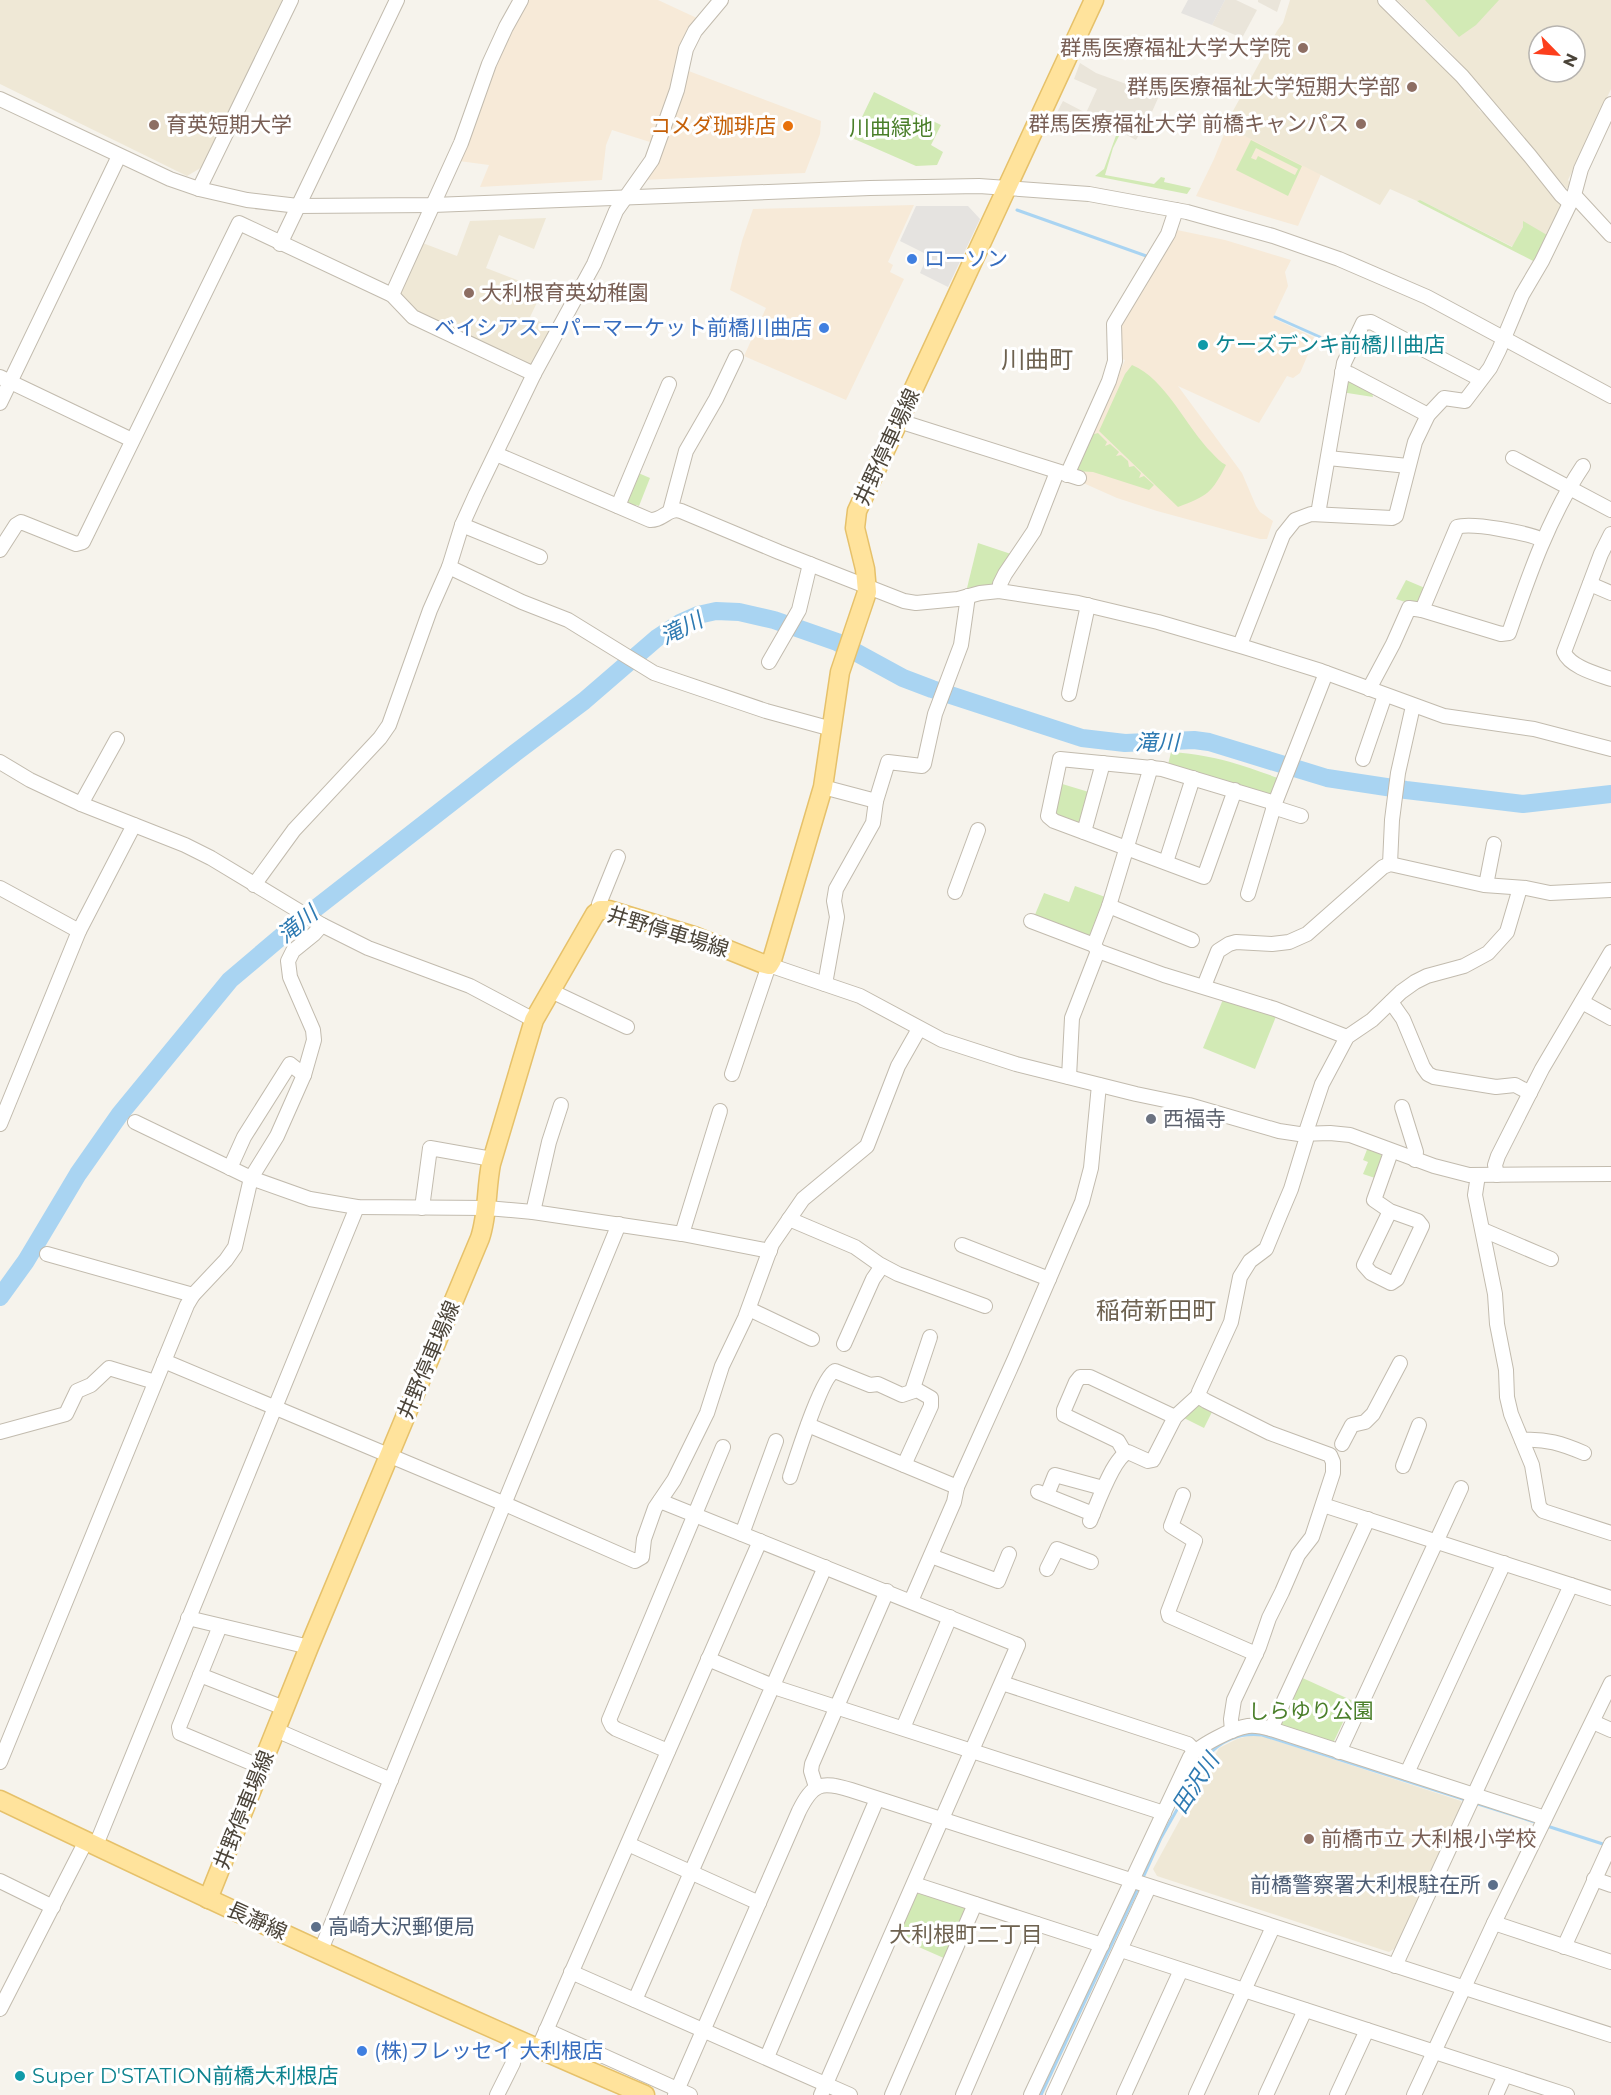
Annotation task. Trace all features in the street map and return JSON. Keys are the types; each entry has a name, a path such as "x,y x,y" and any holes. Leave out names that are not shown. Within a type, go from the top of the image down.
{"main road":[{"name":"井野停車場線","path":"868,587 855,528 855,516 1094,0"},
{"path":"769,966 776,950 823,787 843,661 868,587"},
{"name":"井野停車場線","path":"208,1899 309,1647 477,1245 484,1225 492,1159 534,1020 595,914 600,910 609,910 694,936 769,966"},
{"name":"長瀞線","path":"0,1800 208,1899 537,2049 645,2095"}],"street":[{"path":"199,189 291,0"},
{"path":"280,244 396,0"},
{"path":"392,296 461,143 489,64 521,0"},
{"path":"254,885 294,830 387,730 433,602 449,567 462,525 534,374 594,264 616,211 652,160 677,90 686,49 695,32 721,0"},
{"path":"1385,0 1462,76 1572,199 1611,235"},
{"path":"0,99 170,179 199,189 247,200 298,206 433,205 979,186 1089,194 1176,210 1274,236 1339,259 1427,297 1611,396"},
{"path":"1240,645 1283,535 1290,524 1302,516 1318,514 1392,518 1396,516 1415,442 1428,415 1444,398 1465,401 1490,368 1519,302 1572,199 1581,169 1611,104"},
{"path":"0,403 5,379 118,156"},
{"path":"999,591 1005,574 1068,475 1109,381 1115,361 1114,324 1168,234 1176,210"},
{"path":"0,549 16,525 21,522 76,544 83,542 239,222 280,244 392,296 413,317 534,374"},
{"path":"1318,514 1342,372 1347,353 1361,326 1368,321 1480,379"},
{"path":"670,511 686,451 716,399 736,357"},
{"path":"1342,372 1428,415"},
{"path":"5,379 132,440"},
{"path":"618,506 669,384"},
{"path":"899,421 1068,475"},
{"path":"496,454 650,520 659,519 670,511 681,511 909,602 950,600 999,591 1088,605 1240,645 1450,717 1534,729 1611,749"},
{"path":"1328,458 1408,466"},
{"path":"1513,458 1611,510"},
{"path":"1369,689 1393,644 1407,610 1411,608 1501,634 1509,633 1543,540 1568,488 1583,466"},
{"path":"462,525 540,557"},
{"path":"1422,610 1457,527 1464,525 1522,533 1543,540"},
{"path":"1611,534 1564,652 1566,657 1576,664 1611,679"},
{"path":"769,662 798,612 810,564"},
{"path":"449,567 522,602 568,620 645,668 666,677 747,705 832,729"},
{"path":"1590,584 1611,593"},
{"path":"825,984 837,917 834,901 836,889 873,823 876,801 888,762 922,766 924,764 932,724 961,645 968,596"},
{"path":"1069,694 1088,605"},
{"path":"1248,894 1274,805 1326,673"},
{"path":"1363,759 1385,695"},
{"path":"1390,864 1398,773 1413,706"},
{"path":"81,804 117,739"},
{"path":"1235,790 1204,877 1054,821 1048,816 1060,759 1151,767 1235,790 1301,816"},
{"path":"0,762 30,780 81,804 211,858 320,923 368,948 470,986 534,1020"},
{"path":"1084,832 1103,763"},
{"path":"1070,1077 1072,1018 1096,948 1151,767"},
{"path":"1166,862 1193,778"},
{"path":"823,787 876,801"},
{"path":"0,1124 79,931 134,825"},
{"path":"955,892 978,830"},
{"path":"1486,885 1494,844"},
{"path":"600,910 599,904 618,857"},
{"path":"1204,986 1218,951 1236,942 1272,944 1289,942 1307,934 1383,867 1390,864 1486,885 1550,893 1611,892"},
{"path":"0,888 79,931"},
{"path":"1125,1453 1128,1452 1148,1461 1152,1460 1175,1417 1198,1396 1231,1322 1240,1277 1250,1261 1266,1249 1284,1206 1322,1084 1347,1037 1372,1020 1409,986 1421,979 1464,966 1488,953 1511,924 1520,888"},
{"path":"1109,906 1192,940"},
{"path":"1031,921 1164,975 1275,1009 1347,1037"},
{"path":"0,1762 187,1305 193,1295 236,1247 251,1178 277,1137 304,1075 314,1040 313,1030 294,987 288,970 288,961 293,951 314,934 320,923"},
{"path":"1497,1175 1496,1161 1530,1093 1611,952"},
{"path":"732,1074 769,966 874,1003 942,1040 1016,1064 1189,1105 1278,1131 1350,1135 1391,1152 1446,1170 1478,1175 1611,1174"},
{"path":"551,991 627,1027"},
{"path":"1391,1002 1403,1019 1428,1074 1434,1077 1496,1087 1515,1085 1530,1093"},
{"path":"1582,1002 1611,1018"},
{"path":"164,1361 506,1504 635,1561 642,1557 650,1520 674,1480 707,1413 722,1366 749,1309 770,1251 803,1199 867,1146 898,1066 919,1029"},
{"path":"230,1168 244,1137 290,1064 304,1075"},
{"path":"911,1601 954,1502 957,1487 1082,1202 1091,1168 1099,1085"},
{"path":"533,1212 549,1143 561,1105"},
{"path":"1402,1107 1416,1152 1415,1160"},
{"path":"682,1234 720,1111"},
{"path":"135,1122 251,1178 310,1199 357,1207 486,1208 533,1212 682,1234 770,1251"},
{"path":"422,1208 430,1148 492,1159"},
{"path":"1390,1211 1364,1265 1371,1273 1391,1283 1397,1279 1422,1226 1418,1221 1390,1211 1374,1200 1391,1152"},
{"path":"1478,1175 1475,1195 1506,1370 1507,1397 1532,1465 1539,1506 1541,1509 1611,1533"},
{"path":"0,2009 53,1907 91,1843 188,1618 357,1207"},
{"path":"789,1219 855,1247 882,1266 985,1306"},
{"path":"321,1950 619,1224"},
{"path":"1483,1230 1551,1259"},
{"path":"962,1245 1049,1279"},
{"path":"47,1254 193,1295"},
{"path":"844,1344 873,1279 882,1266"},
{"path":"749,1309 812,1339"},
{"path":"912,1391 930,1337"},
{"path":"1342,1444 1352,1425 1365,1422 1372,1414 1400,1364"},
{"path":"0,1432 66,1414 77,1390 91,1385 110,1368 155,1382"},
{"path":"790,1477 808,1425 827,1378 832,1372 839,1372 866,1384 878,1384 902,1395 917,1390 929,1396 932,1403 904,1465"},
{"path":"1125,1453 1118,1441 1064,1415 1068,1400 1080,1377 1090,1377 1175,1417"},
{"path":"1198,1396 1266,1431 1330,1455 1333,1462 1333,1473 1312,1537 1298,1555 1234,1700 1232,1731"},
{"path":"808,1425 957,1487"},
{"path":"1403,1466 1419,1425"},
{"path":"1522,1440 1557,1442 1584,1453"},
{"path":"742,1534 776,1441"},
{"path":"668,1751 616,1729 609,1720 723,1447"},
{"path":"1103,1488 1055,1475 1043,1493 1092,1517 1103,1488 1125,1453"},
{"path":"1339,1752 1461,1488"},
{"path":"1183,1495 1170,1526 1195,1540 1168,1612 1167,1623 1256,1654"},
{"path":"660,1501 1018,1645 823,2090"},
{"path":"1323,1505 1611,1598"},
{"path":"1271,1730 1368,1520"},
{"path":"537,2049 760,1541"},
{"path":"1047,1569 1057,1549 1091,1562"},
{"path":"931,1556 998,1581 1009,1554"},
{"path":"1407,1773 1503,1563"},
{"path":"635,2000 825,1566"},
{"path":"1395,1966 1571,1585"},
{"path":"816,1787 811,1771 812,1764 887,1591"},
{"path":"903,1728 950,1617"},
{"path":"188,1618 309,1647"},
{"path":"220,1626 179,1728 180,1733 261,1767"},
{"path":"708,1659 772,1686 1164,1813"},
{"path":"200,1674 284,1708"},
{"path":"1002,1683 1188,1744 1195,1751"},
{"path":"1413,2095 1611,1683"},
{"path":"1593,1722 1611,1730"},
{"path":"1031,2095 1190,1757 1195,1751 1232,1731 1250,1726 1271,1730 1545,1818"},
{"path":"276,1730 392,1780"},
{"path":"546,2030 681,2093 703,2030 805,1800 809,1792 824,1784 836,1785 1611,2035"},
{"path":"767,2057 878,1799"},
{"path":"628,1844 759,1902"},
{"path":"1564,1947 1611,1844"},
{"path":"1594,1879 1611,1885"},
{"path":"0,1881 53,1907"},
{"path":"914,1884 1102,1945"},
{"path":"1053,2095 1149,1887"},
{"path":"892,2095 975,1904"},
{"path":"1494,1923 1611,1962"},
{"path":"963,2095 1037,1924"},
{"path":"1196,2095 1273,1927"},
{"path":"1121,1950 1567,2095"},
{"path":"1124,2095 1181,1970"},
{"path":"571,1972 767,2057 823,2090 850,2095"},
{"path":"1266,2095 1305,2010"},
{"path":"1337,2095 1367,2030"},
{"path":"496,2095 513,2063 517,2040"},
{"path":"1053,2049 1070,2057"},
{"path":"1496,2095 1505,2075"}],"shaded area":[{"name":"育英短期大学","path":"0,0 285,0 204,166 187,176 0,84"},
{"path":"526,0 658,0 699,19 653,143 612,130 606,145 602,180 480,187 489,165 459,161 486,84"},
{"path":"1188,0 1225,0 1212,25 1181,13"},
{"path":"1225,0 1236,0 1257,10 1242,38 1212,25"},
{"path":"1258,0 1281,0 1277,12"},
{"name":"群馬医療福祉大学 前橋キャンパス","path":"1290,0 1378,0 1443,64 1477,104 1479,110 1492,120 1563,204 1547,235 1523,227 1513,247 1420,200 1417,201 1390,189 1380,205 1227,127 1228,120 1283,23"},
{"path":"1397,0 1611,0 1611,89 1568,180 1570,183 1567,189 1481,86"},
{"path":"1080,63 1096,73 1159,96 1136,140 1091,116 1082,135 1053,120 1063,101 1086,113 1097,89 1074,79"},
{"path":"686,70 821,121 820,134 805,173 641,180"},
{"path":"1227,127 1321,174 1298,226 1196,196"},
{"path":"914,205 888,262 893,265 890,272 904,279 846,400 744,356 766,308 730,290 742,241 753,209"},
{"path":"916,206 968,206 980,219 948,287 920,273 928,255 900,241"},
{"name":"大利根育英幼稚園","path":"546,218 534,249 499,235 486,268 543,290 530,317 551,327 534,364 527,367 415,314 396,296 420,242 457,256 470,221"},
{"path":"1177,230 1225,240 1291,260 1285,272 1288,286 1273,318 1315,338 1300,373 1293,378 1287,376 1259,423 1178,386 1242,473 1260,512 1273,521 1267,539 1157,511 1117,498 1072,478 1125,360 1122,359 1120,326"},
{"name":"前橋市立 大利根小学校","path":"1252,1735 1265,1737 1461,1801 1462,1809 1397,1947 1389,1952 1157,1876 1153,1869 1219,1748"}],"green space":[{"path":"1425,0 1499,0 1476,25 1459,37"},
{"name":"川曲緑地","path":"874,92 941,125 931,145 943,152 937,165 916,166 852,138"},
{"path":"1118,130 1121,132 1113,148 1105,175 1154,184 1161,177 1165,178 1164,182 1191,188 1187,194 1095,176 1104,169"},
{"path":"1251,140 1302,166 1288,196 1236,170","holes":["1256,148 1298,169 1295,175 1258,156 1256,160 1251,158"]},
{"path":"1420,200 1512,247 1523,227 1523,221 1547,235 1551,234 1537,263 1417,201"},
{"path":"1132,365 1155,381 1175,404 1202,442 1226,465 1212,488 1196,500 1178,507 1099,431 1125,374"},
{"path":"1348,378 1372,393 1373,397 1341,392"},
{"path":"1098,433 1107,442 1105,446 1110,444 1119,452 1116,456 1121,455 1128,461 1129,467 1134,466 1141,473 1139,478 1144,476 1154,485 1149,490 1093,472 1075,471 1091,435"},
{"path":"636,472 650,478 639,506 634,507 629,506 626,499"},
{"path":"978,543 1011,554 993,586 967,588"},
{"path":"1406,580 1425,588 1420,603 1414,605 1396,599"},
{"path":"1171,752 1226,761 1278,778 1274,790 1268,796 1168,765"},
{"path":"1059,783 1092,793 1081,826 1054,818"},
{"path":"1075,886 1108,898 1093,939 1034,917 1044,893 1069,902"},
{"path":"1224,997 1277,1014 1255,1069 1203,1048"},
{"path":"1368,1147 1380,1153 1383,1160 1375,1178 1363,1174 1368,1162 1363,1160"},
{"path":"1196,1405 1203,1405 1213,1410 1204,1428 1184,1418"},
{"name":"しらゆり公園","path":"1296,1675 1353,1701 1334,1741 1327,1744 1277,1729"},
{"path":"922,1892 965,1906 967,1912 946,1959 896,1937 915,1895"}],"waterway":[{"path":"1017,210 1149,257"},
{"path":"1275,317 1320,337"},
{"name":"滝川","path":"0,1297 26,1261 78,1174 120,1114 230,980 302,919 584,701 657,638 680,623 698,615 716,611 739,612 774,620 837,642 903,678 1082,738 1125,743 1194,740 1209,742 1327,778 1523,804 1611,794"},
{"name":"田沢川","path":"1142,1880 1161,1838 1206,1758 1224,1742 1238,1736 1262,1735 1466,1800"},
{"name":"田沢川","path":"1475,1803 1538,1823"},
{"name":"田沢川","path":"1547,1826 1606,1845"},
{"name":"田沢川","path":"1041,2095 1139,1886"}],"place":[{"name":"群馬医療福祉大学大学院","path":"1303,48"},
{"name":"群馬医療福祉大学短期大学部","path":"1412,87"},
{"name":"群馬医療福祉大学 前橋キャンパス","path":"1361,124"},
{"name":"育英短期大学","path":"154,125"},
{"name":"コメダ珈琲店","path":"788,126"},
{"name":"ローソン","path":"912,259"},
{"name":"大利根育英幼稚園","path":"469,293"},
{"name":"ベイシアスーパーマーケット前橋川曲店","path":"824,328"},
{"name":"ケーズデンキ前橋川曲店","path":"1203,345"},
{"name":"西福寺","path":"1151,1119"},
{"name":"前橋市立 大利根小学校","path":"1309,1839"},
{"name":"前橋警察署大利根駐在所","path":"1493,1885"},
{"name":"高崎大沢郵便局","path":"316,1927"},
{"name":"(株)フレッセイ 大利根店","path":"362,2051"},
{"name":"Super D'STATION前橋大利根店","path":"20,2076"}],"district":[{"name":"川曲町","path":"1037,360"},
{"name":"稲荷新田町","path":"1156,1311"},
{"name":"大利根町二丁目","path":"966,1934"}]}
